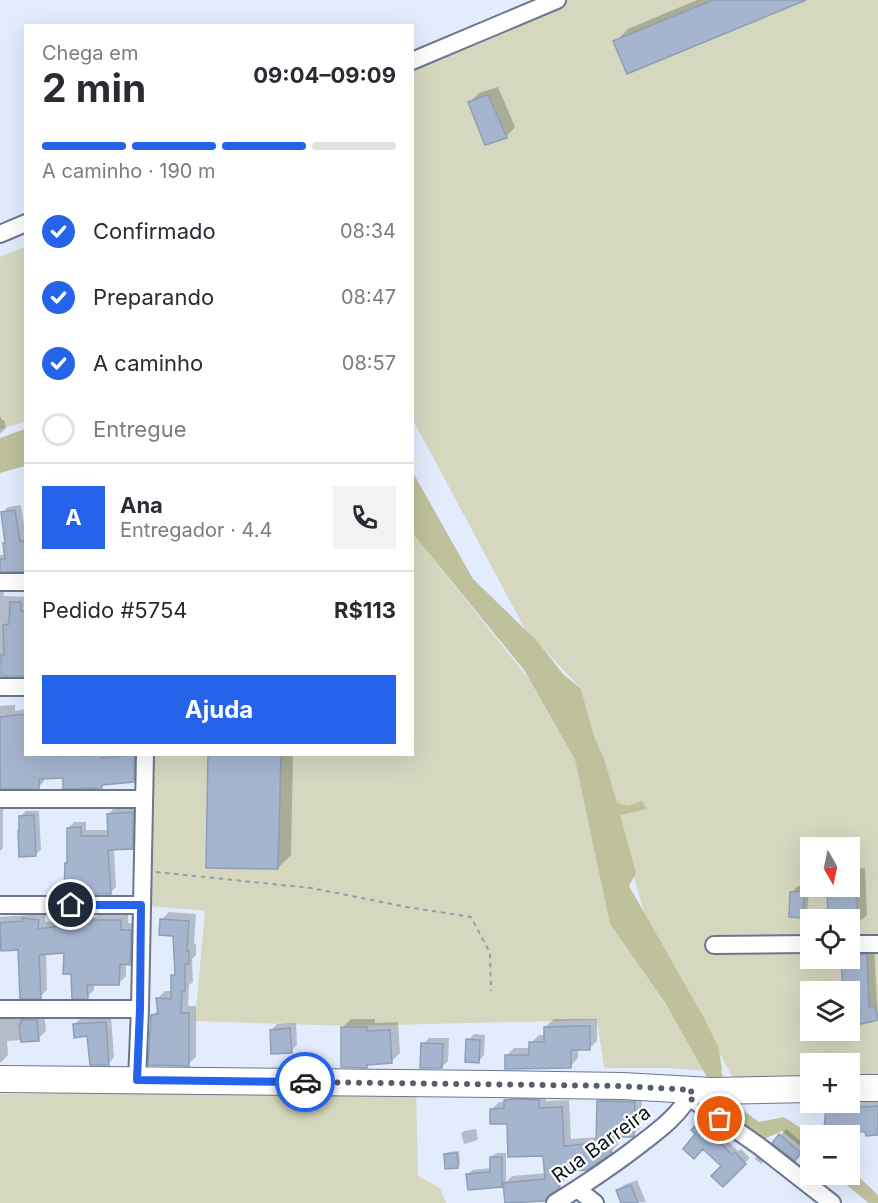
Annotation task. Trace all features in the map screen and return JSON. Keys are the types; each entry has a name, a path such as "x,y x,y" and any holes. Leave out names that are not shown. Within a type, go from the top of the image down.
{"main road":[{"path":"0,1079 622,1086 697,1093 800,1089"},
{"path":"860,1088 878,1088"}],"street":[{"path":"414,60 557,0"},
{"path":"0,234 24,224"},
{"path":"0,582 24,582"},
{"path":"0,687 24,687"},
{"path":"137,1080 145,756"},
{"path":"0,799 143,799"},
{"path":"0,905 141,905"},
{"path":"714,945 800,944"},
{"path":"860,944 878,944"},
{"path":"0,1009 140,1009"},
{"path":"697,1093 759,1146 832,1203"},
{"name":"Rua Barreira","path":"555,1203 658,1131 697,1093"},
{"path":"577,1189 595,1203"}],"path":[{"path":"143,870 311,888 471,917 490,952 491,991"}],"shaded area":[{"path":"564,0 878,0 878,1078 860,1079 860,1053 800,1053 800,1080 735,1082 644,913 581,689 525,629 414,422 414,65"},
{"path":"24,247 24,422 0,429 0,257"},
{"path":"24,429 24,466 0,473 0,438"},
{"path":"414,475 473,579 537,641 563,674 581,689 617,803 628,806 642,801 647,809 620,815 636,873 629,886 704,1018 719,1049 721,1072 737,1106 759,1122 784,1117 800,1128 800,1146 782,1131 764,1139 742,1131 722,1111 707,1077 667,1006 610,924 575,760 524,670 414,535"},
{"path":"414,535 528,678 575,760 610,924 711,1071 669,1068 604,1068 597,1020 350,1026 195,1021 205,911 141,905 149,756 414,756"},
{"path":"416,1090 418,1176 440,1188 446,1203 0,1203 0,1094"},
{"path":"860,1178 878,1195 878,1203 869,1203 846,1185 860,1185"}],"building":[{"path":"713,0 806,0 627,74 613,41"},
{"path":"488,95 507,138 485,145 468,102"},
{"path":"15,510 20,541 24,541 24,572 0,572 0,559 5,559 1,512"},
{"path":"10,602 21,602 21,611 24,612 24,676 1,676 1,655 4,655 3,625 9,624"},
{"path":"24,714 24,756 101,756 101,758 134,756 134,782 102,785 102,788 63,789 63,778 39,779 39,789 0,789 0,717"},
{"path":"208,756 281,756 278,869 206,868"},
{"path":"133,812 133,849 108,850 111,894 64,894 67,828 81,827 81,836 108,836 107,814"},
{"path":"34,815 36,856 19,857 19,816"},
{"path":"800,891 800,897 804,897 803,909 800,909 800,918 789,917 790,892"},
{"path":"827,897 856,897 857,909 828,909"},
{"path":"22,918 39,920 38,929 61,925 91,924 92,920 121,920 121,930 131,930 131,948 130,965 120,964 119,985 87,985 88,999 72,999 71,974 63,974 64,953 39,955 41,999 20,999 18,950 1,951 0,923 22,921"},
{"path":"160,919 189,921 187,951 189,951 189,964 185,964 185,991 182,991 181,1013 189,1013 189,1066 148,1065 151,1015 158,1014 156,998 171,999 171,975 175,975 173,936 159,935"},
{"path":"860,954 867,954 869,1007 875,1006 878,1020 860,1024 860,981 842,981 842,969 860,969"},
{"path":"21,1020 37,1020 39,1041 21,1042 19,1024"},
{"path":"106,1022 109,1065 90,1065 87,1036 74,1038 73,1024"},
{"path":"590,1026 590,1050 571,1050 571,1068 505,1069 505,1055 529,1055 529,1042 544,1042 544,1027"},
{"path":"341,1027 367,1027 367,1031 390,1030 392,1063 367,1065 367,1068 341,1067"},
{"path":"290,1028 292,1053 271,1054 270,1030"},
{"path":"466,1039 480,1040 479,1063 465,1062"},
{"path":"421,1043 443,1044 442,1068 420,1068"},
{"path":"504,1100 539,1100 539,1108 562,1107 564,1146 596,1143 597,1101 635,1102 634,1136 604,1137 612,1153 587,1170 558,1172 560,1188 549,1195 545,1201 505,1203 503,1183 545,1179 543,1156 508,1157 507,1124 490,1124 490,1109 504,1108"},
{"path":"878,1106 878,1135 866,1136 865,1132 860,1132 860,1125 824,1125 825,1113 860,1113 860,1107"},
{"path":"702,1119 721,1133 716,1138 732,1155 735,1152 746,1164 723,1187 711,1176 721,1166 703,1149 694,1159 683,1149 695,1134 691,1130"},
{"path":"779,1134 800,1154 795,1161 772,1143"},
{"path":"457,1153 458,1168 445,1169 444,1154"},
{"path":"490,1157 502,1157 502,1187 468,1190 466,1174 490,1172"},
{"path":"631,1185 638,1203 621,1203 616,1190"}],"way so far":[{"path":"305,1082 622,1086 692,1090 688,1097 720,1119"}],"route":[{"path":"71,905 141,905 137,1080 305,1082"}]}
